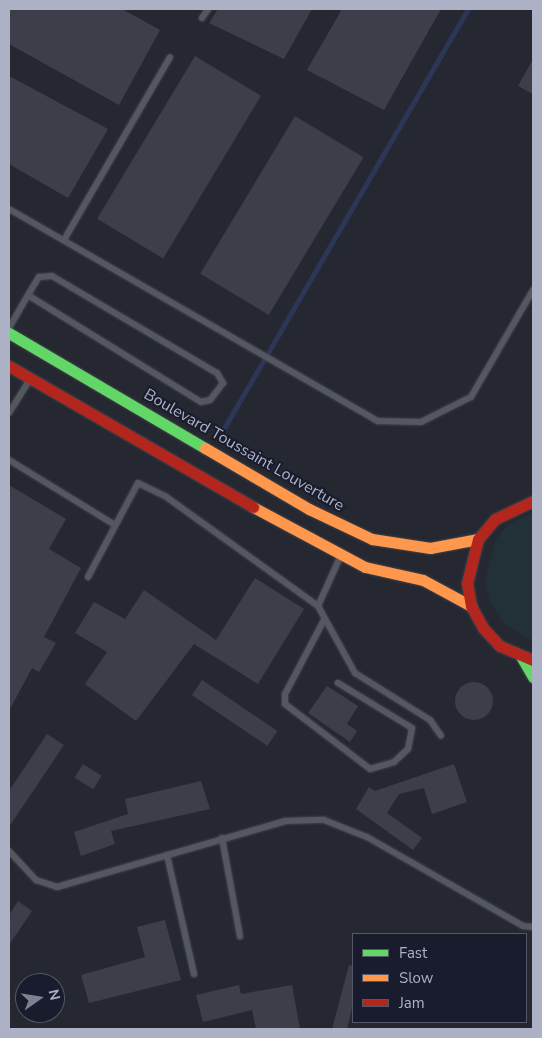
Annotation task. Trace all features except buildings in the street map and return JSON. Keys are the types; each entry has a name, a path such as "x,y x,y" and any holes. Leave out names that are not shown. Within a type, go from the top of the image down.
{"main road":[{"name":"Boulevard Toussaint Louverture","path":"9,332 309,510 372,539 430,548 478,539"},
{"path":"9,366 365,568 423,580 471,606 494,640 522,658 533,660"},
{"path":"471,606 470,561 478,539 495,519 533,502"},
{"path":"522,658 533,678"}],"lane":[{"path":"202,18 208,9"},
{"path":"64,240 170,58"},
{"path":"9,208 378,421 421,422 471,397 533,290"},
{"path":"9,328 28,295 39,277 52,276 217,373 223,383 210,400 201,402 28,295"},
{"path":"9,412 30,379"},
{"path":"9,460 112,523"},
{"path":"88,577 112,523 138,482 165,496 318,606 324,620 355,673 430,720 441,736"},
{"path":"318,606 341,555"},
{"path":"324,620 285,694 285,704 370,769 394,762 408,749 412,728 338,683"},
{"path":"9,851 36,880 57,887 286,821 324,820 367,837 523,926 533,927"},
{"path":"222,838 240,936"},
{"path":"167,855 194,974"}],"shaded area":[{"path":"533,512 533,641 502,622 490,602 485,580 496,539 510,523"}],"waterway":[{"path":"223,430 468,9"}],"traffic: fast":[{"path":"9,333 205,448"},
{"path":"522,658 533,677"}],"traffic: slow":[{"path":"205,448 309,509 372,539 430,548 478,539"},
{"path":"253,507 365,567 423,580 471,606"}],"traffic: jam":[{"path":"9,366 253,507"},
{"path":"533,501 495,519 478,539 467,583 471,606 483,628 500,646 533,660"}]}
